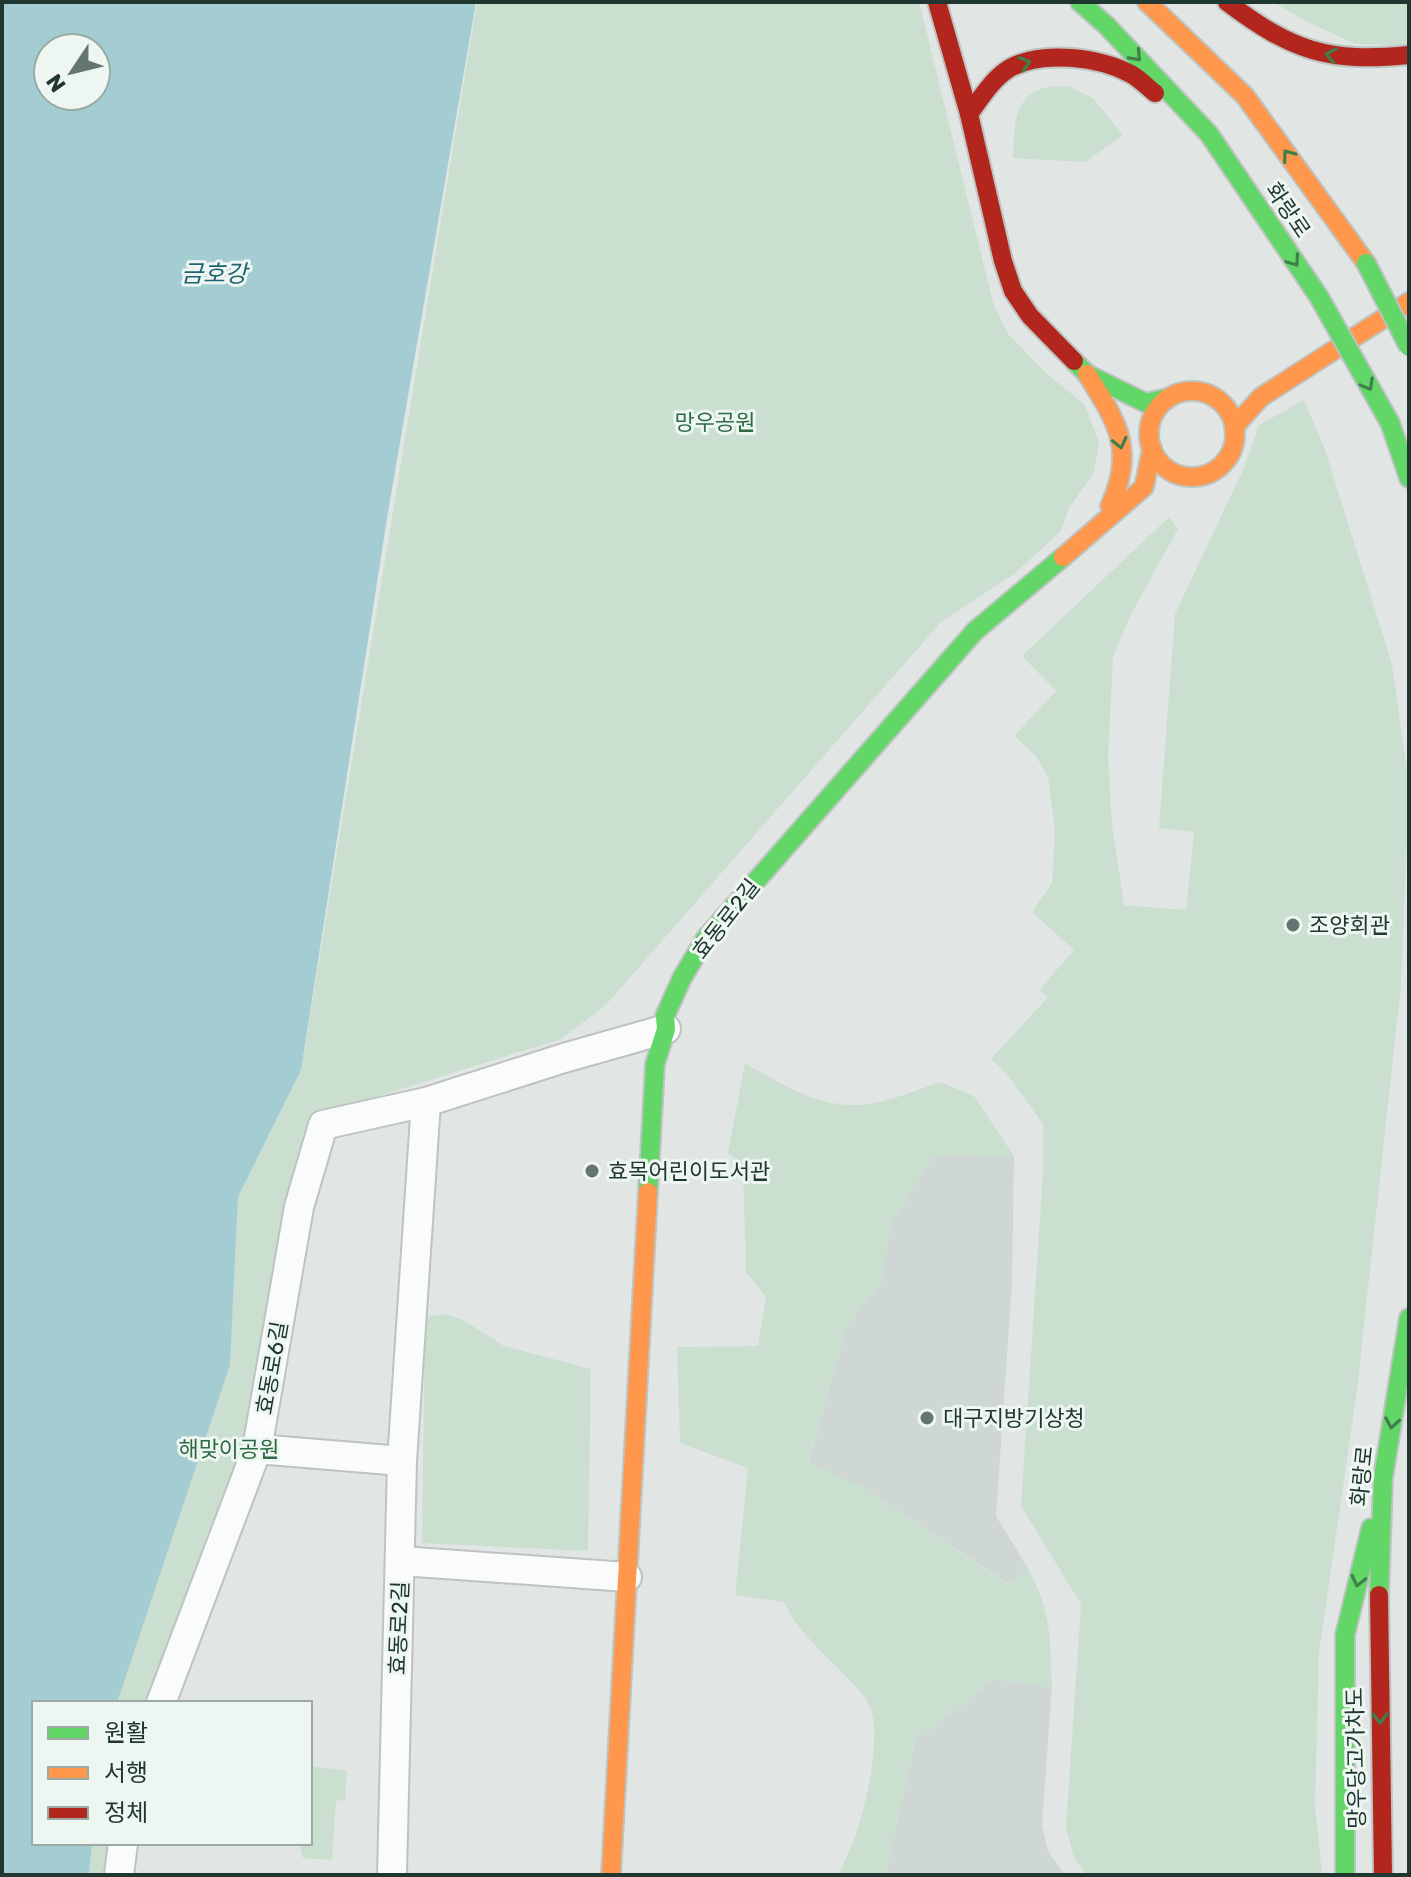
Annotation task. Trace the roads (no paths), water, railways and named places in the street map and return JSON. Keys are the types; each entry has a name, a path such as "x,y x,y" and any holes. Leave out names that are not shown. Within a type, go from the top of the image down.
{"main road":[{"path":"937,2 969,114 1003,261 1013,291 1030,316 1094,378 1151,421"},
{"name":"화랑로","path":"1080,2 1106,25 1209,134 1319,297 1390,423 1409,478"},
{"name":"화랑로","path":"1147,2 1245,96 1366,263 1409,347"},
{"path":"1227,2 1249,19 1302,48 1339,57 1409,55"},
{"path":"969,114 988,88 1009,69 1027,61 1055,57 1130,74 1209,134"},
{"path":"1094,378 1146,403 1195,391 1243,405 1261,397 1409,302"},
{"path":"1094,378 1115,421 1123,456 1123,474 1103,523"},
{"path":"1152,449 1176,474 1197,477 1216,469 1231,452 1235,441 1234,427 1223,404 1213,396"},
{"path":"1234,427 1261,397"},
{"path":"1130,501 1144,487 1152,449 1149,435 1151,421 1168,398"},
{"path":"1130,501 1163,485 1176,474"},
{"name":"효동로2길","path":"611,1875 655,1064 666,1029 665,1016 682,978 706,938 975,631 1130,501"},
{"name":"화랑로","path":"1378,1640 1383,1478 1409,1318"},
{"path":"1345,1875 1345,1635 1383,1478"},
{"name":"망우당고가차도","path":"1378,1640 1383,1875"}],"street":[{"name":"효동로6길","path":"162,1701 257,1449 299,1207 323,1125 426,1102 666,1029"},
{"path":"401,1561 402,1461 426,1102"},
{"path":"257,1449 402,1461"},
{"name":"효동로2길","path":"392,1875 401,1561 627,1577"},
{"path":"119,1875 123,1845"}],"water":[{"name":"금호강","path":"2,2 476,2 388,512 301,1070 238,1197 230,1365 118,1701 32,1701 32,1845 92,1845 89,1875 2,1875"}],"place":[{"name":"조양회관","path":"1293,925"},
{"name":"효목어린이도서관","path":"592,1171"},
{"name":"대구지방기상청","path":"927,1418"}],"park label":[{"name":"망우공원","path":"715,422"},
{"name":"해맞이공원","path":"229,1449"}]}
